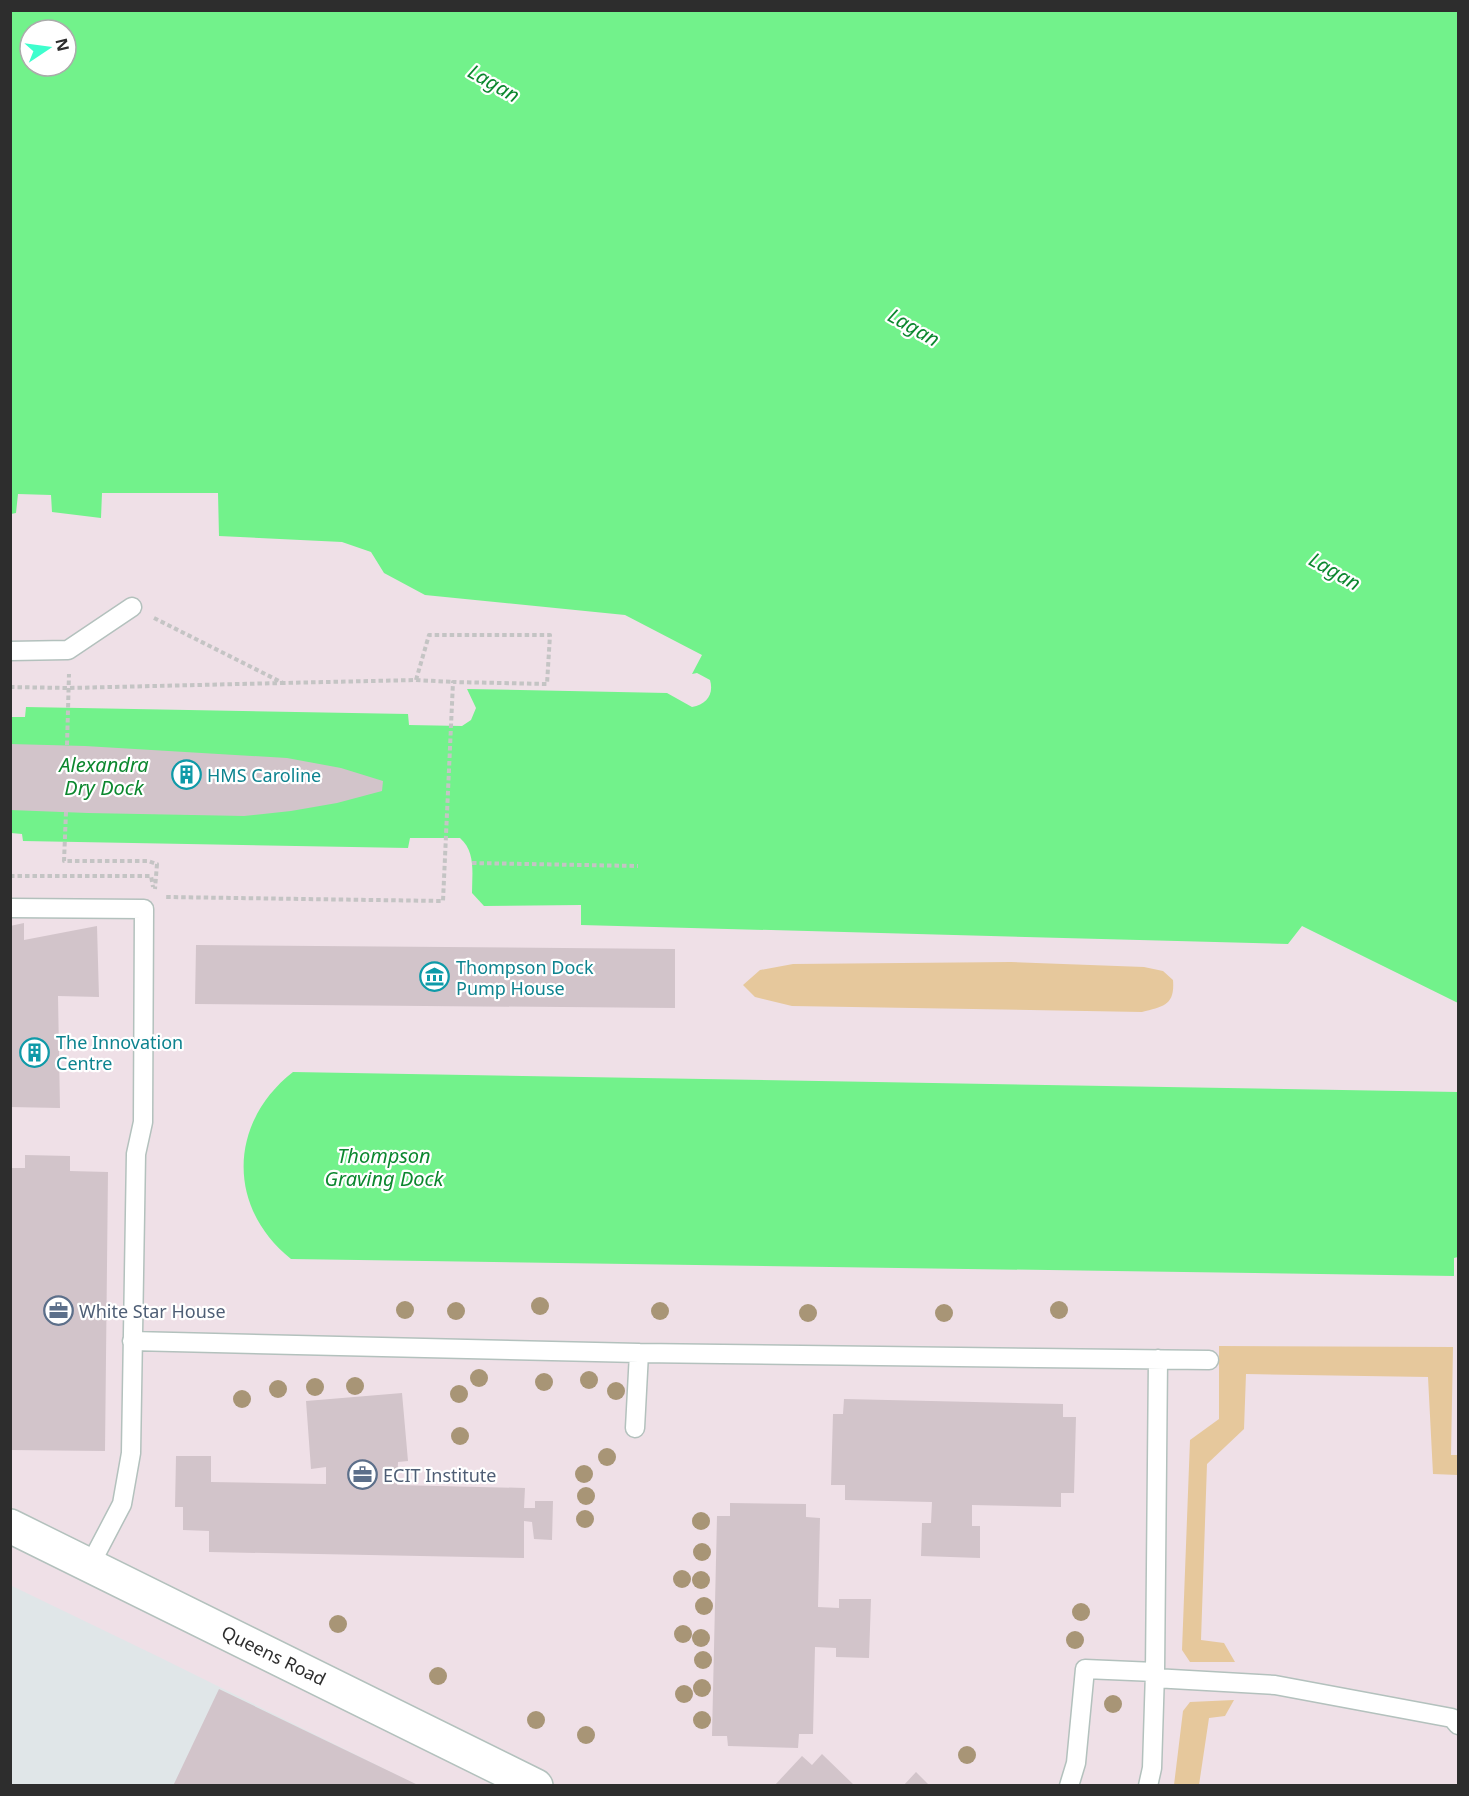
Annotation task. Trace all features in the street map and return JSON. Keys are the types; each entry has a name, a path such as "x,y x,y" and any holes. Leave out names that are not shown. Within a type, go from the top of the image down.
{"street":[{"name":"Queens Road","path":"10,1526 536,1785"}],"lane":[{"path":"10,651 68,650 132,607"},
{"path":"10,908 149,903 143,1122 136,1154 131,1453 122,1504 90,1565"},
{"path":"132,1341 639,1353 1209,1360"},
{"path":"635,1428 639,1353"},
{"path":"1148,1785 1152,1768 1158,1359"},
{"path":"1068,1785 1076,1763 1085,1669 1275,1685 1452,1718 1458,1725"}],"path":[{"path":"132,607 283,683"},
{"path":"10,687 69,688 416,680 547,684 550,635 429,635 416,680"},
{"path":"67,745 68,650"},
{"path":"149,903 443,901 453,682"},
{"path":"66,812 64,861 148,861 157,864 149,903"},
{"path":"472,863 638,866"},
{"path":"10,876 151,876 149,903"}],"shaded area":[{"path":"1011,962 1144,967 1163,971 1173,980 1172,995 1170,1000 1162,1006 1142,1012 792,1006 755,997 743,985 760,970 793,964"},
{"path":"1219,1346 1453,1347 1451,1455 1458,1455 1458,1475 1433,1474 1428,1377 1246,1374 1244,1429 1207,1464 1201,1640 1224,1643 1235,1662 1190,1662 1182,1650 1190,1440 1219,1419"},
{"path":"10,1585 159,1657 417,1785 11,1785"},
{"path":"1234,1700 1225,1716 1209,1718 1199,1785 1174,1785 1183,1711 1190,1702"}],"water":[{"path":"11,11 1458,11 1458,1003 1302,926 1288,944 581,925 581,905 484,906 472,893 471,857 460,838 410,838 408,848 23,841 22,834 11,833 11,717 25,717 26,707 408,714 409,725 462,726 471,720 476,708 467,689 667,693 692,707 708,698 711,685 710,680 697,673 692,674 702,655 625,615 425,595 384,573 371,552 342,542 219,536 218,493 102,493 101,518 52,512 51,495 18,494 16,513 11,514"},
{"name":"Thompson Graving Dock","path":"293,1072 1458,1092 1458,1257 1454,1258 1454,1276 291,1259 270,1238 255,1215 246,1190 244,1165 247,1139 257,1115 272,1092"}],"building":[{"name":"HMS Caroline","path":"10,744 287,758 341,768 383,781 382,791 337,803 244,816 10,810"},
{"name":"The Innovation Centre","path":"24,923 24,940 97,926 99,997 58,996 60,1108 10,1107 10,926"},
{"name":"Thompson Dock Pump House","path":"196,945 675,949 675,1008 195,1004"},
{"name":"White Star House","path":"25,1155 70,1156 70,1171 108,1172 105,1451 10,1450 10,1168 25,1168"},
{"name":"ECIT Institute","path":"402,1393 408,1461 398,1462 397,1485 525,1488 524,1508 535,1508 535,1501 553,1501 552,1540 534,1539 532,1522 524,1521 524,1558 209,1552 209,1531 183,1530 183,1507 175,1507 176,1456 211,1456 211,1482 326,1484 326,1467 311,1469 306,1401"},
{"path":"844,1399 1063,1404 1063,1417 1076,1417 1074,1493 1061,1493 1061,1507 972,1505 972,1526 980,1526 980,1558 921,1556 922,1523 931,1523 932,1502 845,1500 845,1485 831,1485 833,1414 843,1414"},
{"path":"730,1503 806,1504 806,1517 820,1518 818,1607 839,1608 839,1599 871,1599 869,1658 836,1657 836,1648 815,1647 813,1734 799,1734 798,1748 728,1746 727,1736 712,1736 717,1516 730,1516"},
{"path":"219,1689 420,1786 173,1786"},
{"path":"822,1754 855,1786 774,1786 802,1756 812,1765"},
{"path":"916,1772 930,1786 903,1786"}],"place":[{"name":"HMS Caroline","path":"186,775"},
{"name":"Thompson Dock Pump House","path":"435,977"},
{"name":"The Innovation Centre","path":"35,1052"},
{"name":"White Star House","path":"58,1311"},
{"name":"ECIT Institute","path":"362,1475"}],"water label":[{"name":"Lagan","path":"494,83"},
{"name":"Lagan","path":"914,327"},
{"name":"Lagan","path":"1335,571"},
{"name":"Alexandra Dry Dock","path":"104,776"}]}
